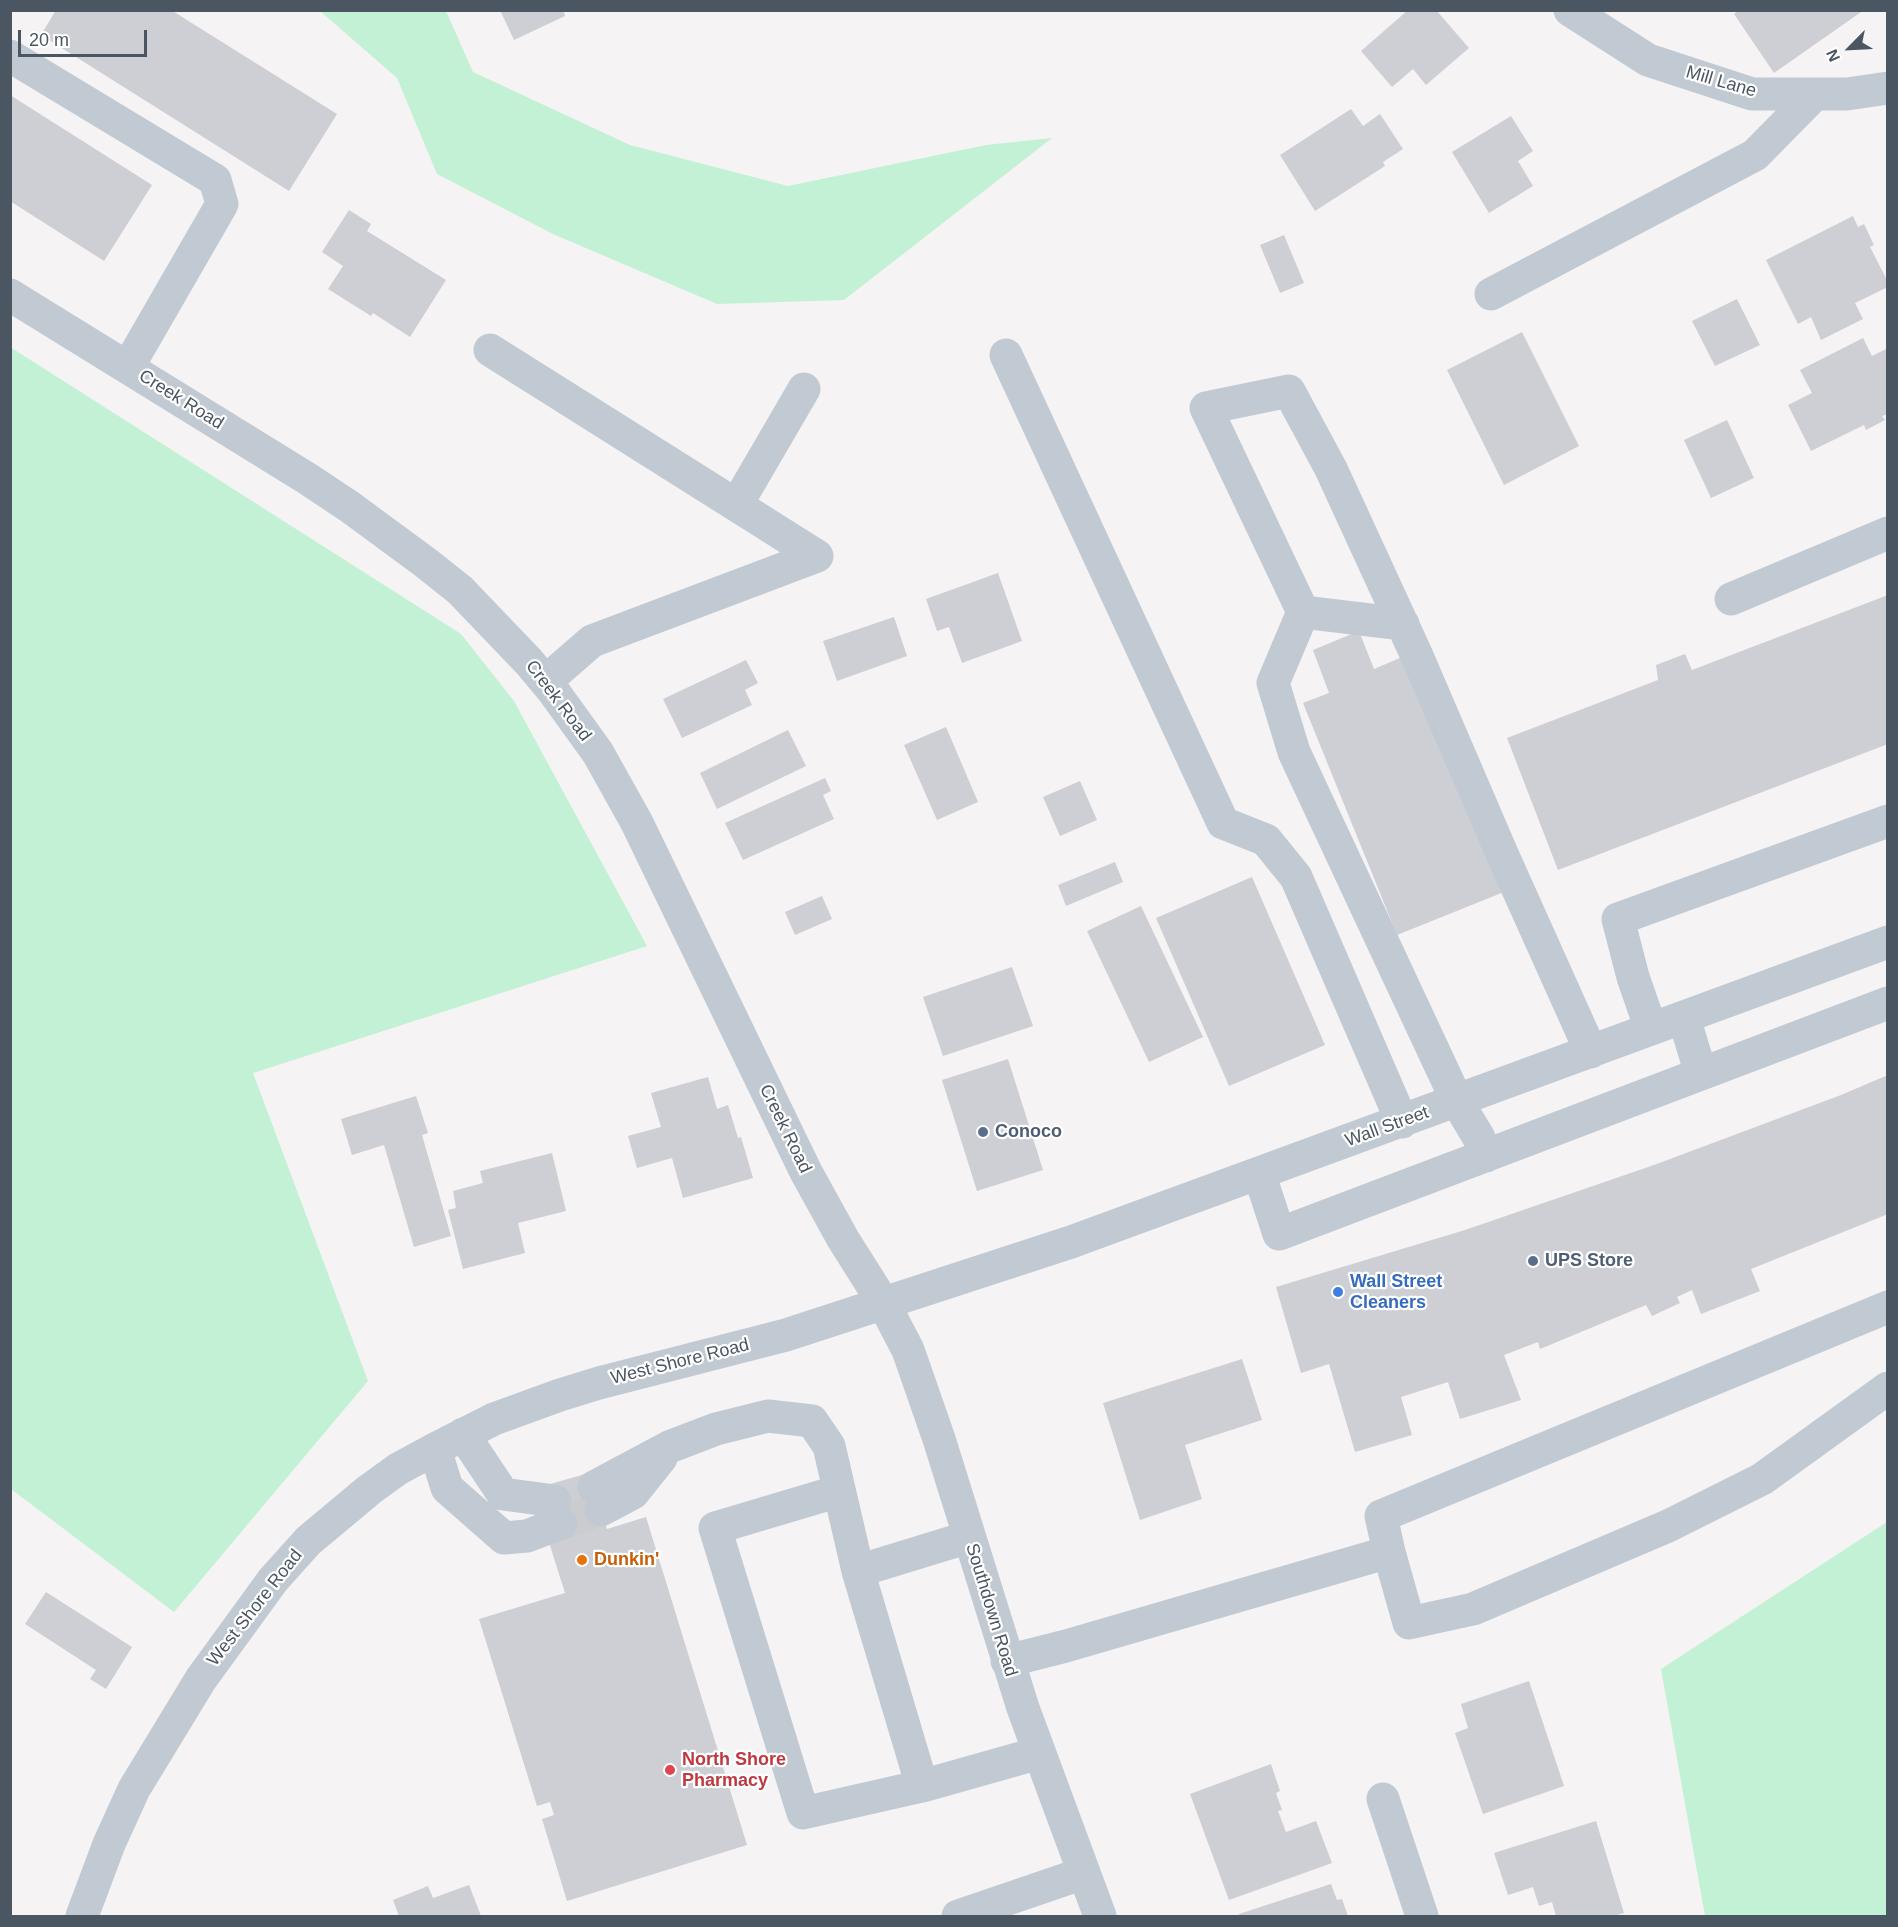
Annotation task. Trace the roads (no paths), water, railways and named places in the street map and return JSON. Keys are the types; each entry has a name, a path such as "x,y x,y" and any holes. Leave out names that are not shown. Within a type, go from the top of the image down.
{"street":[{"name":"Mill Lane","path":"1570,10 1648,60 1752,94 1847,94 1887,88"},
{"path":"10,56 215,180 222,204 128,367"},
{"path":"1491,294 1755,155 1815,94"},
{"name":"Creek Road","path":"10,295 308,479 393,537 460,590 493,622 546,681 597,753 617,787 806,1172 843,1239 884,1304"},
{"path":"490,350 817,556 592,641 546,681"},
{"path":"1006,355 1223,823 1266,840 1296,877 1402,1122"},
{"path":"737,504 804,389"},
{"path":"1486,1156 1479,1138 1457,1101 1291,742 1273,683 1304,612 1206,408 1289,391 1331,469 1403,624 1591,1052"},
{"path":"1731,599 1887,533"},
{"path":"1304,612 1403,624"},
{"path":"1651,1029 1633,977 1618,919 1887,821"},
{"name":"Wall Street","path":"884,1304 1071,1242 1887,942"},
{"path":"1259,1173 1279,1234 1887,1004"},
{"path":"1684,1018 1701,1074"},
{"name":"West Shore Road","path":"82,1917 109,1844 134,1789 201,1679 273,1580 308,1541 369,1490 398,1469 494,1419 560,1395 786,1335 884,1304"},
{"name":"Southdown Road","path":"884,1304 908,1350 921,1384 1007,1660 1100,1917"},
{"path":"1887,1307 1381,1516 1409,1623 1473,1608 1668,1526 1762,1479 1887,1388"},
{"path":"598,1499 669,1447 716,1429 768,1416 812,1421 829,1446 858,1572 922,1786"},
{"path":"449,1442 503,1494 558,1512 527,1536 504,1538 447,1488 449,1442"},
{"path":"839,1491 716,1528 803,1814 922,1786 1039,1753"},
{"path":"858,1572 969,1537"},
{"path":"1007,1660 1066,1646 1389,1552"},
{"path":"1383,1799 1422,1917"},
{"path":"958,1917 1084,1873"}],"tunnel":[{"path":"561,1523 601,1510"}],"place":[{"name":"Conoco","path":"983,1132"},
{"name":"UPS Store","path":"1533,1261"},
{"name":"Wall Street Cleaners","path":"1338,1292"},
{"name":"Dunkin'","path":"582,1560"},
{"name":"North Shore Pharmacy","path":"670,1770"}]}
